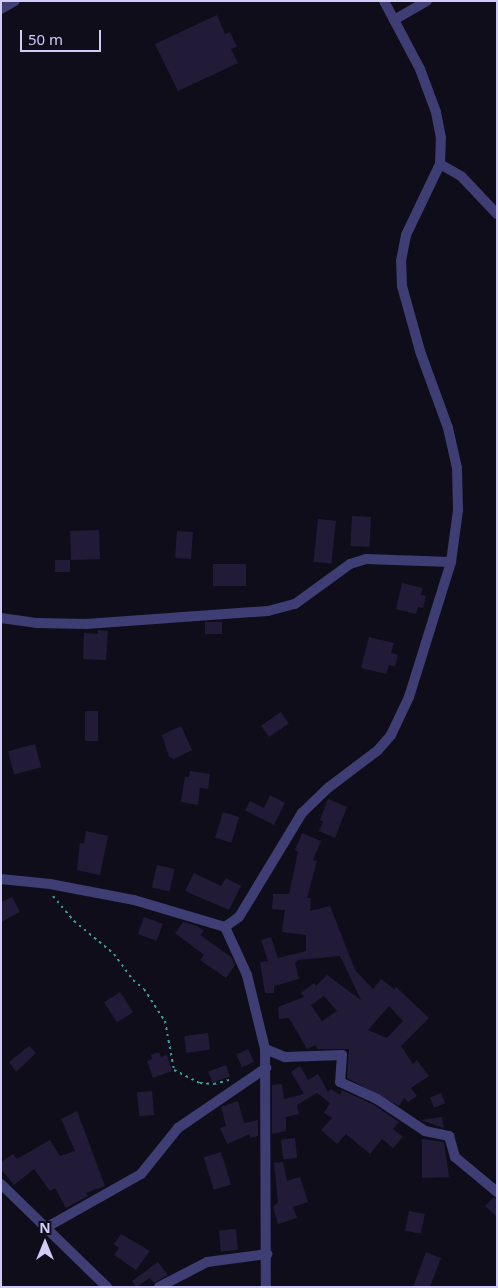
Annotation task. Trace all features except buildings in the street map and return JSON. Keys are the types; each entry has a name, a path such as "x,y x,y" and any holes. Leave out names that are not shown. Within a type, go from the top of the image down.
{"street":[{"path":"1,9 15,1"},
{"path":"225,927 239,917 302,814 328,788 378,750 391,735 412,688 452,562 458,510 457,468 436,388 410,320 402,286 401,261 406,235 440,164 442,138 436,112 420,70 384,1"},
{"path":"394,20 427,1"},
{"path":"440,164 461,176 497,214"},
{"path":"1,618 38,623 86,624 268,611 295,604 350,564 366,559 452,562"},
{"path":"1,880 50,884 134,900 225,927 246,975 265,1049 266,1287"},
{"path":"265,1049 285,1057 342,1055 340,1082 377,1100 425,1131 449,1136 455,1158 497,1192"},
{"path":"47,1227 141,1174 178,1128 266,1068"},
{"path":"1,1184 107,1287"},
{"path":"159,1287 207,1262 267,1254"}],"path":[{"path":"50,884 53,896 74,921 114,954 133,980 144,989 165,1021 174,1070 200,1083 214,1084 231,1079"}]}
